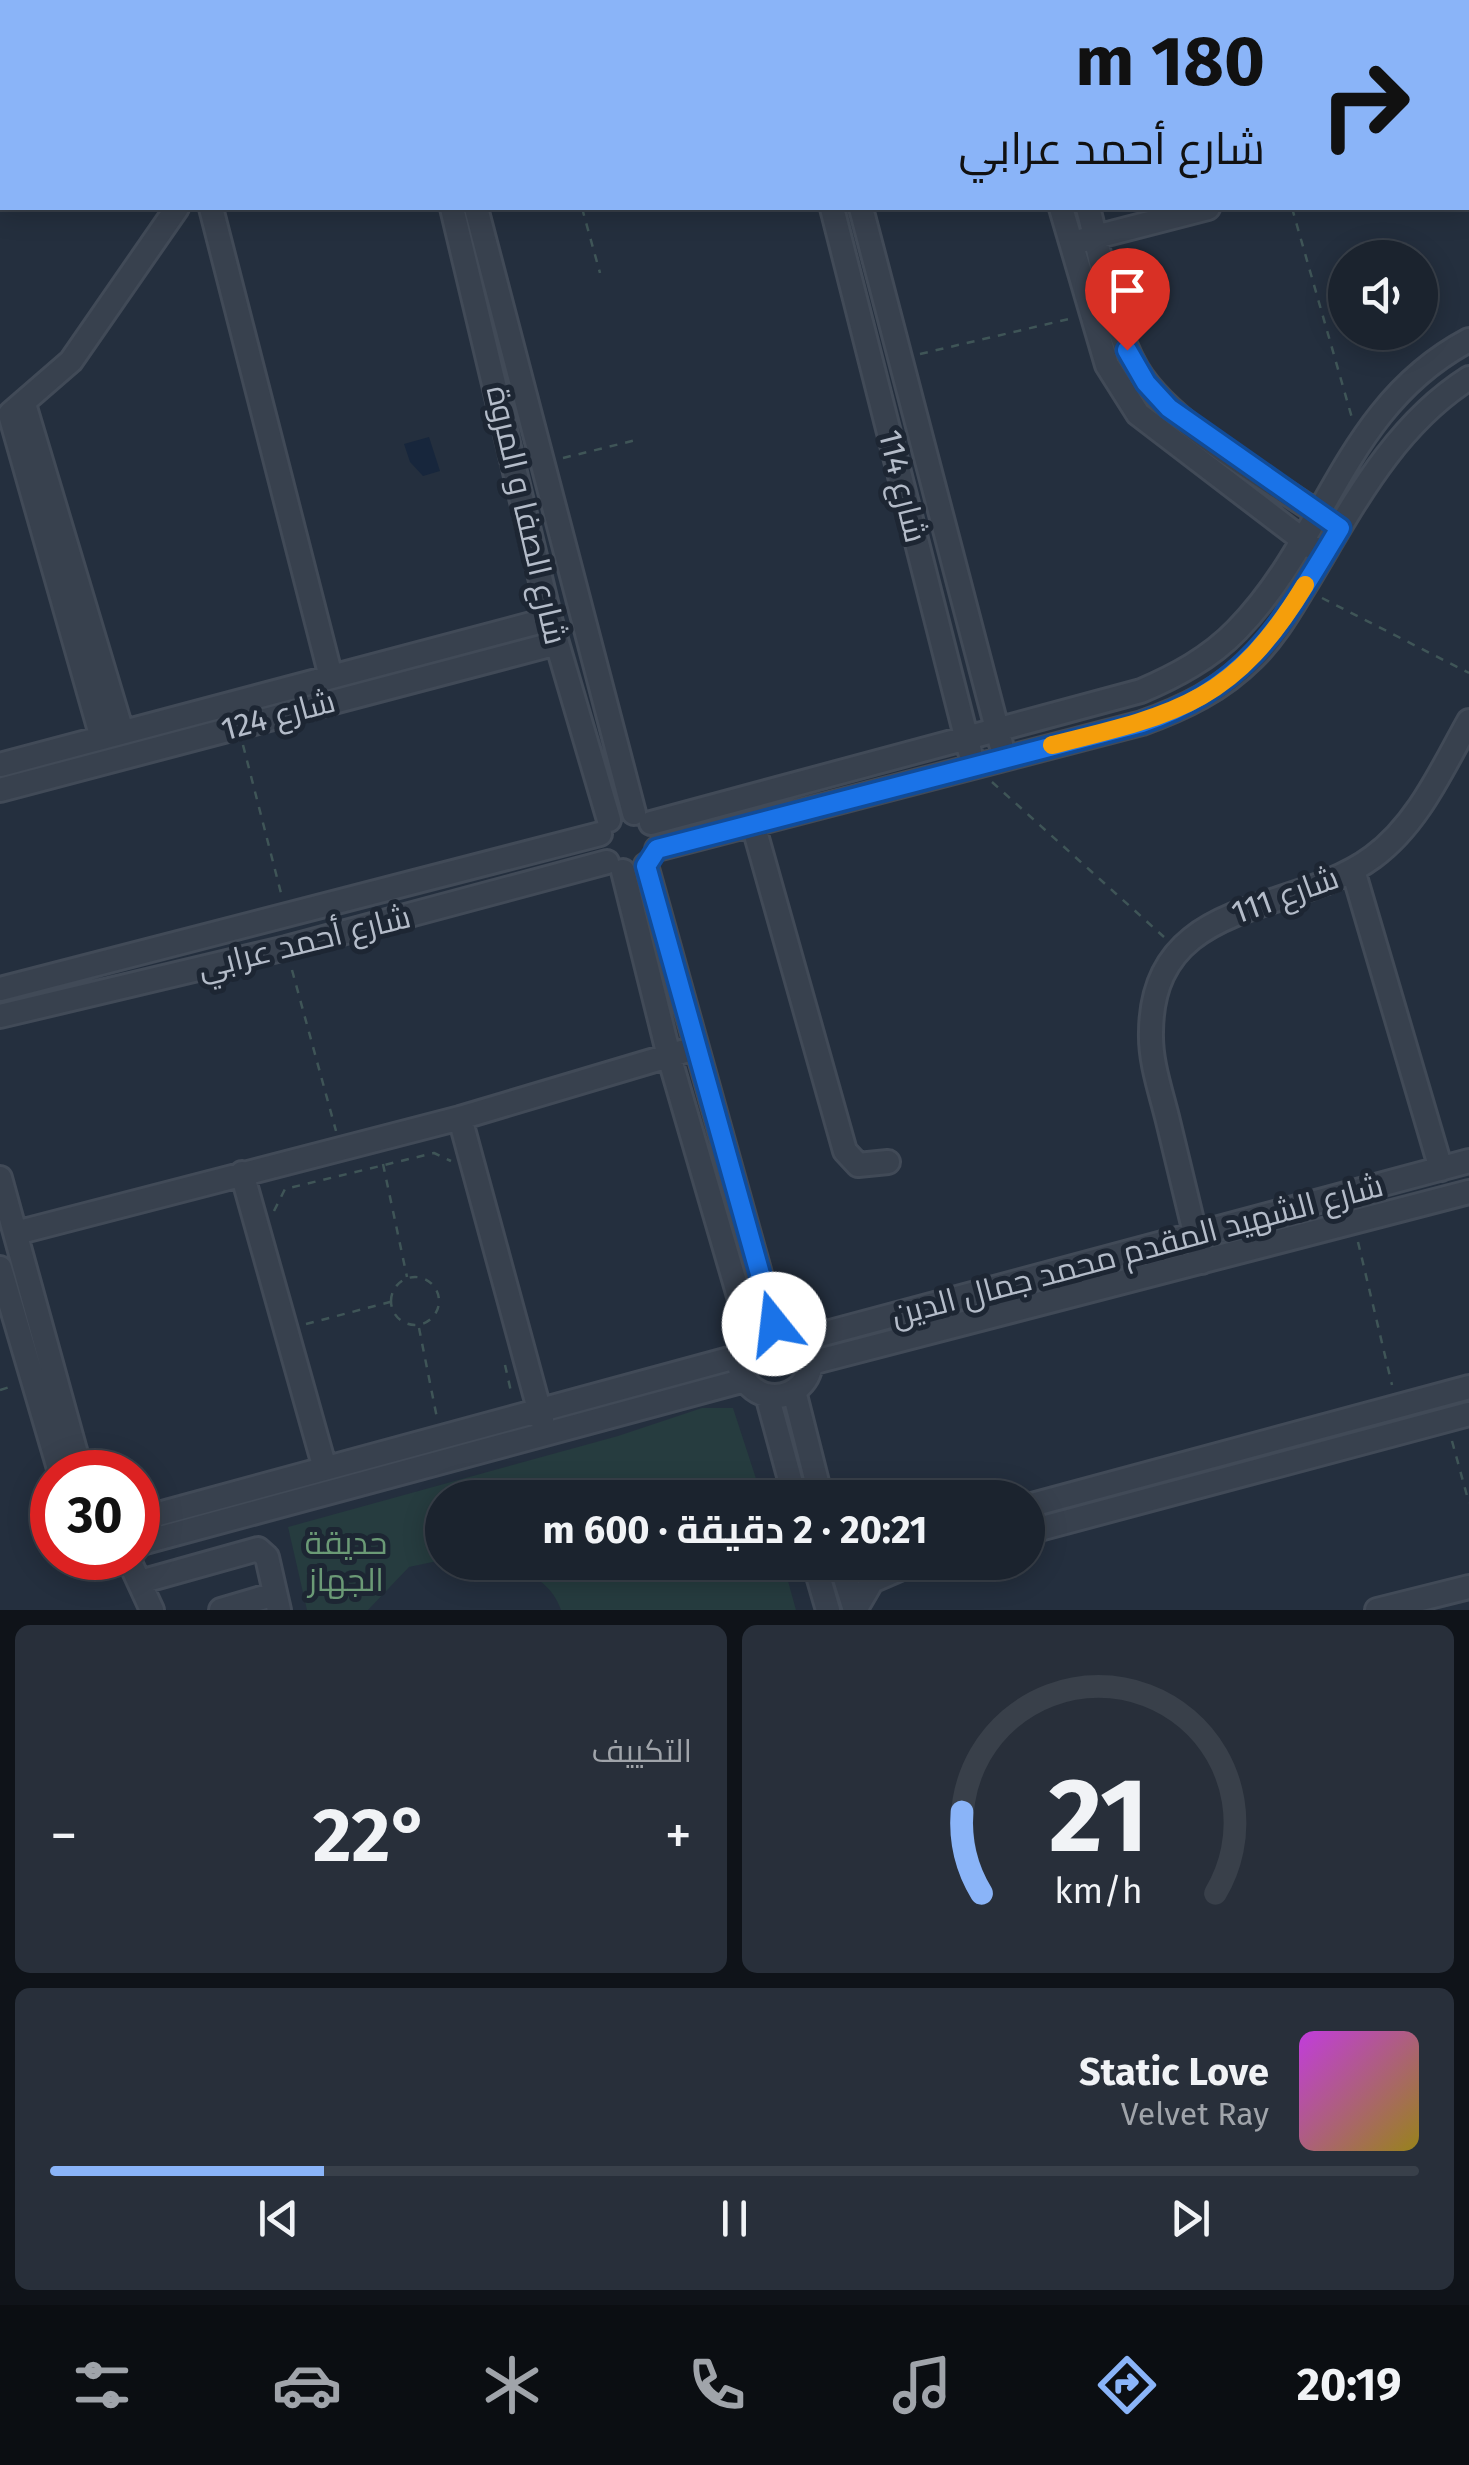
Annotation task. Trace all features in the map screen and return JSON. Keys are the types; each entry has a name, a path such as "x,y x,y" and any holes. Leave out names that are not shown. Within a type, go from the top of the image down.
{"street":[{"path":"112,735 11,413 71,361 176,210"},
{"path":"212,210 330,677"},
{"name":"شارع الصفا و المروة","path":"453,210 614,866"},
{"name":"شارع الصفا و المروة","path":"477,210 542,463 652,857"},
{"name":"شارع 114","path":"833,210 973,765"},
{"name":"شارع 114","path":"861,210 1004,757"},
{"path":"1071,244 1200,210"},
{"path":"1323,556 1138,414 1107,365 1063,214 1089,211 1120,331 1146,383 1183,419 1340,528"},
{"path":"478,305 502,300"},
{"path":"642,818 966,740 1140,691 1192,667 1255,610 1359,443 1406,383 1469,340"},
{"path":"774,1324 695,1048 652,857 753,824 1142,723 1203,698 1255,657 1277,632 1340,528 1412,422 1469,378"},
{"path":"886,417 911,409"},
{"name":"شارع 124","path":"0,764 330,677 554,631"},
{"name":"شارع 124","path":"0,790 238,726 554,631"},
{"name":"شارع 111","path":"1202,1262 1156,1072 1150,1030 1159,988 1180,952 1230,913 1353,870 1382,850 1408,824 1469,721"},
{"name":"شارع أحمد عرابي","path":"0,989 287,918 642,818"},
{"path":"753,824 847,1158 864,1167 888,1162"},
{"name":"شارع أحمد عرابي","path":"0,1016 652,857"},
{"path":"614,866 750,1334 740,1356 745,1380 766,1395 790,1480"},
{"path":"1353,870 1441,1169"},
{"path":"16,1233 460,1118 695,1048"},
{"path":"460,1118 527,1411 545,1433"},
{"name":"شارع الشهيد المقدم محمد جمال الدين","path":"804,1339 1469,1161"},
{"path":"242,1173 324,1465"},
{"path":"0,1178 75,1450"},
{"name":"شارع الشهيد المقدم محمد جمال الدين","path":"811,1363 1469,1192"},
{"path":"0,1268 54,1450"},
{"path":"750,1334 774,1324 786,1326 804,1339 811,1363 808,1374 794,1391 766,1395"},
{"path":"160,1513 324,1465 740,1356"},
{"path":"160,1538 745,1380"},
{"path":"1045,1501 1469,1388"},
{"path":"794,1391 816,1480"},
{"path":"1045,1527 1458,1417"},
{"path":"152,1610 140,1582 254,1549 267,1557 277,1602 221,1610"},
{"path":"819,1580 828,1610"},
{"path":"846,1580 855,1610"},
{"path":"855,1610 873,1580"},
{"path":"1377,1610 1469,1587"}],"path":[{"path":"583,210 600,273"},
{"path":"1293,210 1359,443"},
{"path":"900,360 1091,314"},
{"path":"542,463 636,440"},
{"path":"1303,588 1469,672"},
{"path":"238,726 287,918"},
{"path":"973,765 1180,952"},
{"path":"286,948 340,1147"},
{"path":"272,1216 285,1189 434,1153 453,1162"},
{"path":"382,1164 408,1279"},
{"path":"1353,1223 1396,1406"},
{"path":"408,1279 429,1282 437,1290 436,1313 418,1325 400,1320 391,1302 399,1284 408,1279"},
{"path":"298,1326 391,1302"},
{"path":"418,1325 440,1434"},
{"path":"503,1358 527,1411"},
{"path":"1458,1417 1469,1503"}],"green space":[{"name":"حديقة الجهاز","path":"702,1408 733,1408 756,1480 458,1480 618,1436"},
{"name":"حديقة الجهاز","path":"425,1489 425,1564 409,1567 368,1610 307,1610 288,1527"},
{"path":"538,1580 788,1580 796,1610 561,1610"}],"water":[{"path":"429,437 440,471 423,476 410,462 404,444"}],"slow traffic":[{"path":"1052,745 1142,723 1203,698 1255,657 1277,632 1305,585"}],"route":[{"path":"774,1324 646,866 657,849 1142,723 1203,698 1255,657 1277,632 1340,528 1169,408 1146,383 1127,350"}]}
